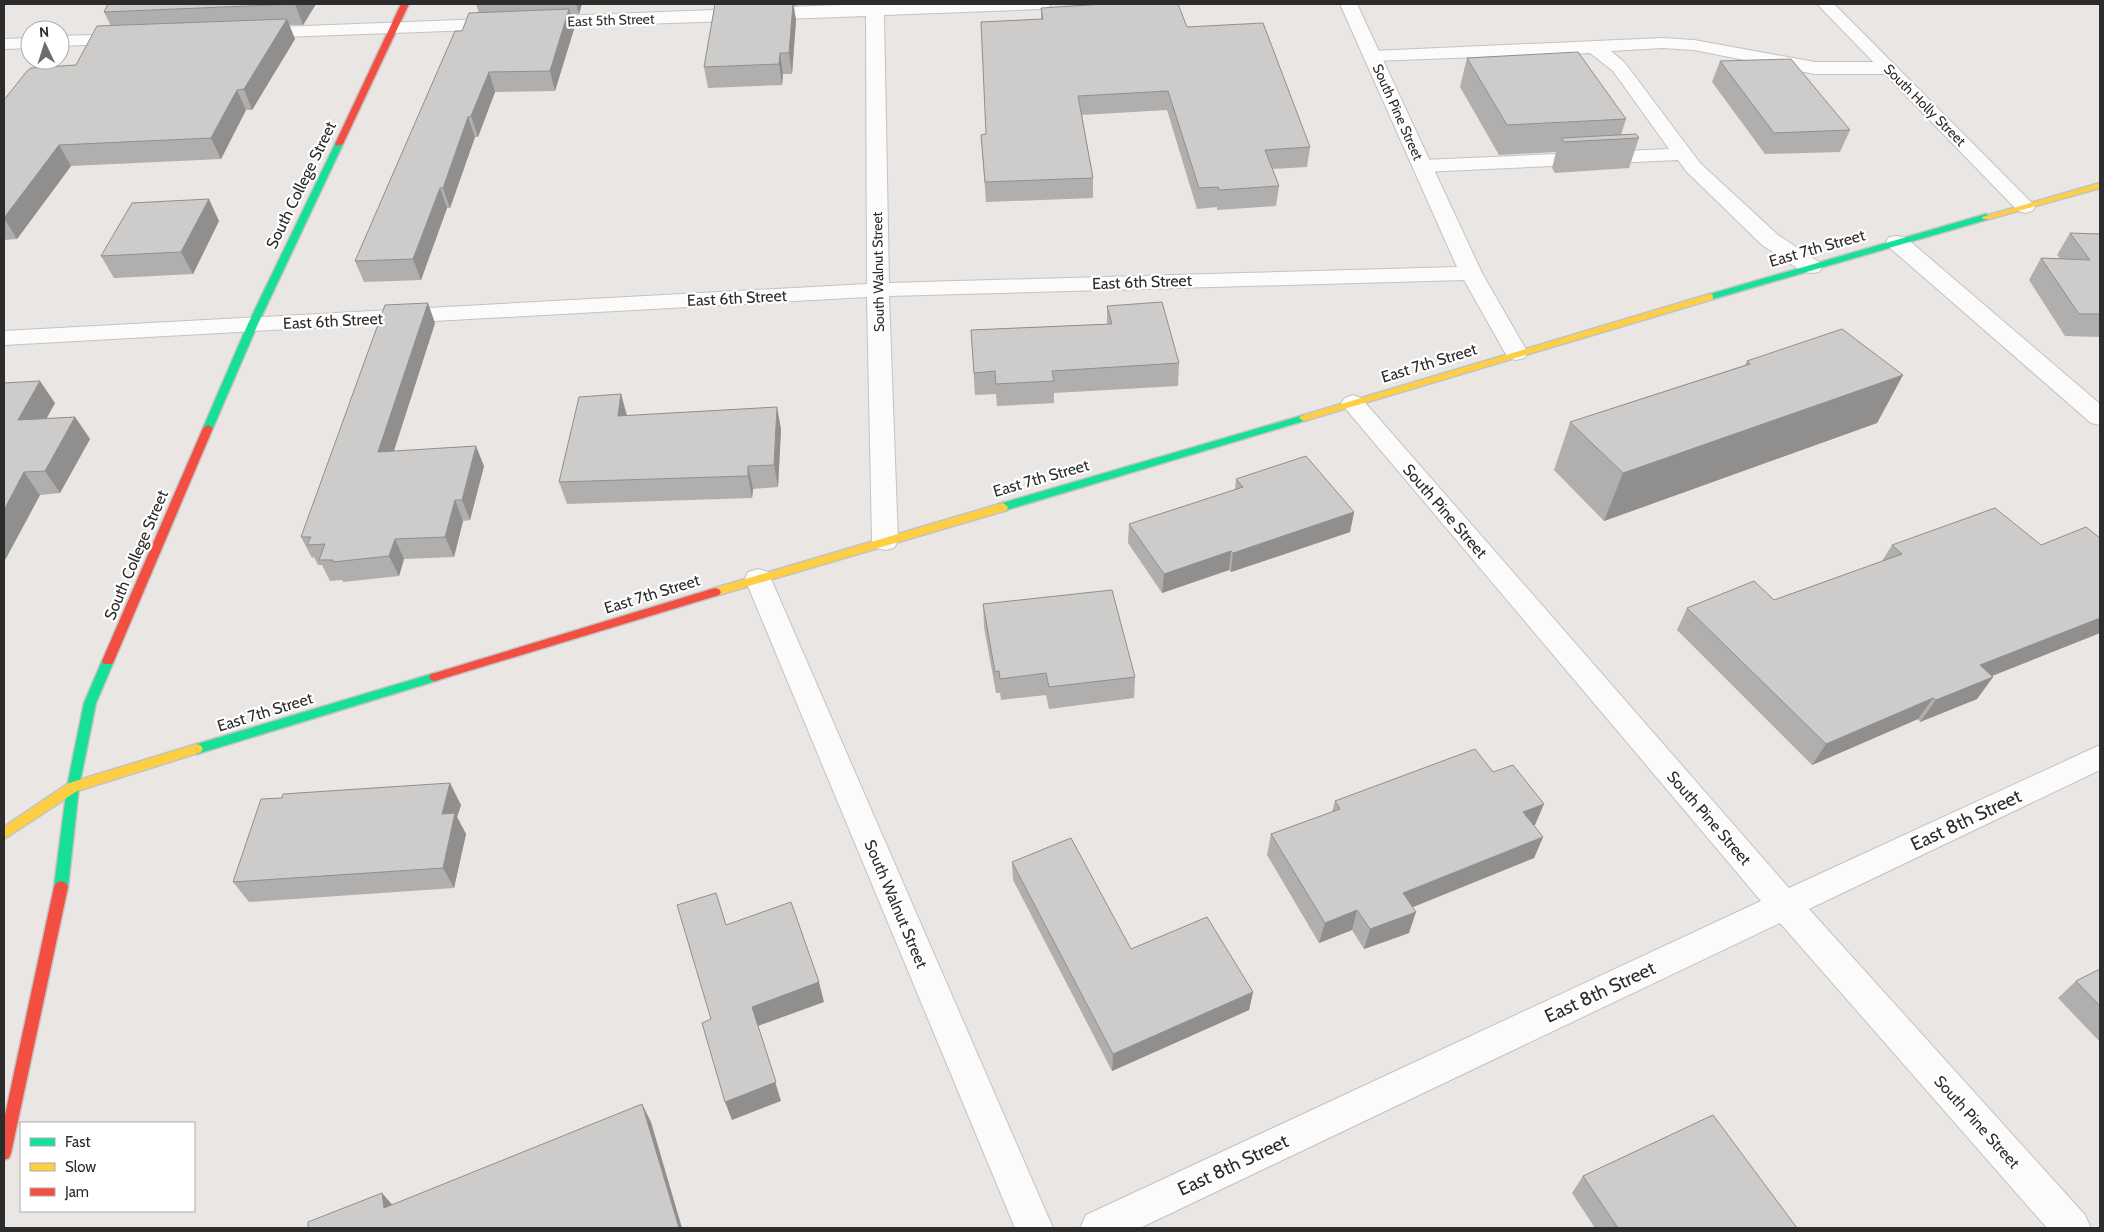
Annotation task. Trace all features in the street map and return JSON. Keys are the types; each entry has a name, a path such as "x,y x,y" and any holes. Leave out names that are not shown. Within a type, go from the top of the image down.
{"street":[{"name":"South College Street","path":"4,1154 63,878 73,787 90,704 252,326 405,4"},
{"name":"East 5th Street","path":"238,34 875,7 1042,4"},
{"name":"South Pine Street","path":"1349,4 1471,273 1516,353"},
{"name":"South Holly Street","path":"1825,4 2025,206"},
{"name":"South Walnut Street","path":"875,7 878,290 885,541"},
{"path":"70,41 139,38"},
{"path":"4,44 20,43"},
{"path":"1373,56 1662,44 1694,45 1815,68 1888,68"},
{"path":"1594,47 1619,67 1693,167 1770,240 1811,267"},
{"path":"1423,166 1684,154"},
{"name":"East 7th Street","path":"4,834 73,787 758,579 1516,353 2100,185"},
{"path":"1897,242 2100,417"},
{"name":"East 6th Street","path":"4,338 252,326 878,290 1471,273"},
{"name":"South Pine Street","path":"1353,403 1784,905 2072,1228"},
{"name":"South Walnut Street","path":"758,579 1034,1228"},
{"name":"East 8th Street","path":"1099,1228 2100,756"}],"building":[{"path":"108,4 295,4 104,12"},
{"path":"715,4 793,4 789,53 780,53 779,64 704,67"},
{"path":"1103,4 1178,4 1187,27 1263,23 1310,147 1265,150 1279,186 1219,190 1218,187 1199,188 1168,91 1078,96 1093,178 985,182 981,135 986,134 981,22 1043,19 1041,8"},
{"path":"569,9 550,71 489,72 471,116 468,117 443,188 440,188 413,259 355,261 455,31 462,31 469,13"},
{"path":"287,19 244,89 237,90 211,138 59,145 4,218 4,100 28,70 70,70 70,65 76,65 97,26"},
{"path":"1578,52 1626,119 1507,125 1467,58"},
{"path":"1791,59 1850,130 1774,133 1720,61"},
{"path":"1636,134 1639,138 1564,142 1561,138"},
{"path":"209,199 181,252 101,256 132,203"},
{"path":"2070,233 2100,234 2100,314 2079,314 2041,258 2090,260"},
{"path":"1162,302 1179,363 1052,371 1054,381 996,384 995,371 974,373 971,330 1112,324 1107,306"},
{"path":"428,303 378,452 476,446 462,500 455,500 445,537 395,539 389,556 333,562 333,560 319,560 325,544 307,545 311,537 301,537 385,305"},
{"path":"1842,329 1903,375 1623,473 1570,422 1750,364 1747,361"},
{"path":"40,381 18,420 75,417 45,471 24,472 4,510 4,383"},
{"path":"621,394 618,416 777,407 774,465 748,466 748,476 559,482 579,397"},
{"path":"1306,456 1354,512 1164,574 1129,524 1243,487 1236,479"},
{"path":"1995,508 2041,545 2086,527 2100,538 2100,618 1980,665 1993,677 1936,700 1933,698 1826,744 1687,608 1754,581 1774,600 1902,554 1892,545"},
{"path":"1112,590 1135,677 1049,687 1046,673 1000,679 999,671 995,672 983,604"},
{"path":"1475,749 1493,772 1513,765 1544,804 1523,812 1543,837 1403,893 1416,912 1370,929 1357,910 1325,923 1271,834 1340,809 1335,801"},
{"path":"450,783 442,814 455,813 443,868 233,882 261,799 282,798 283,794"},
{"path":"1071,838 1131,949 1207,917 1253,992 1113,1054 1012,862"},
{"path":"716,893 726,925 791,902 819,982 752,1007 776,1082 725,1102 702,1023 711,1019 677,905"},
{"path":"2100,969 2100,1006 2076,981"},
{"path":"642,1104 679,1228 308,1228 308,1222 382,1193 384,1208"},
{"path":"1713,1115 1797,1228 1618,1228 1583,1176"}],"traffic: fast":[{"path":"208,428 252,326 339,144"},
{"path":"1710,297 1986,217"},
{"path":"1003,507 1304,418"},
{"path":"61,887 73,787 90,703 108,661"},
{"path":"197,749 435,677"}],"traffic: slow":[{"path":"1986,217 2100,185"},
{"path":"1304,418 1710,297"},
{"path":"715,592 1003,507"},
{"path":"4,834 73,787 197,749"}],"traffic: jam":[{"path":"339,144 405,4"},
{"path":"108,661 208,428"},
{"path":"435,677 715,592"},
{"path":"4,1153 61,887"}]}
